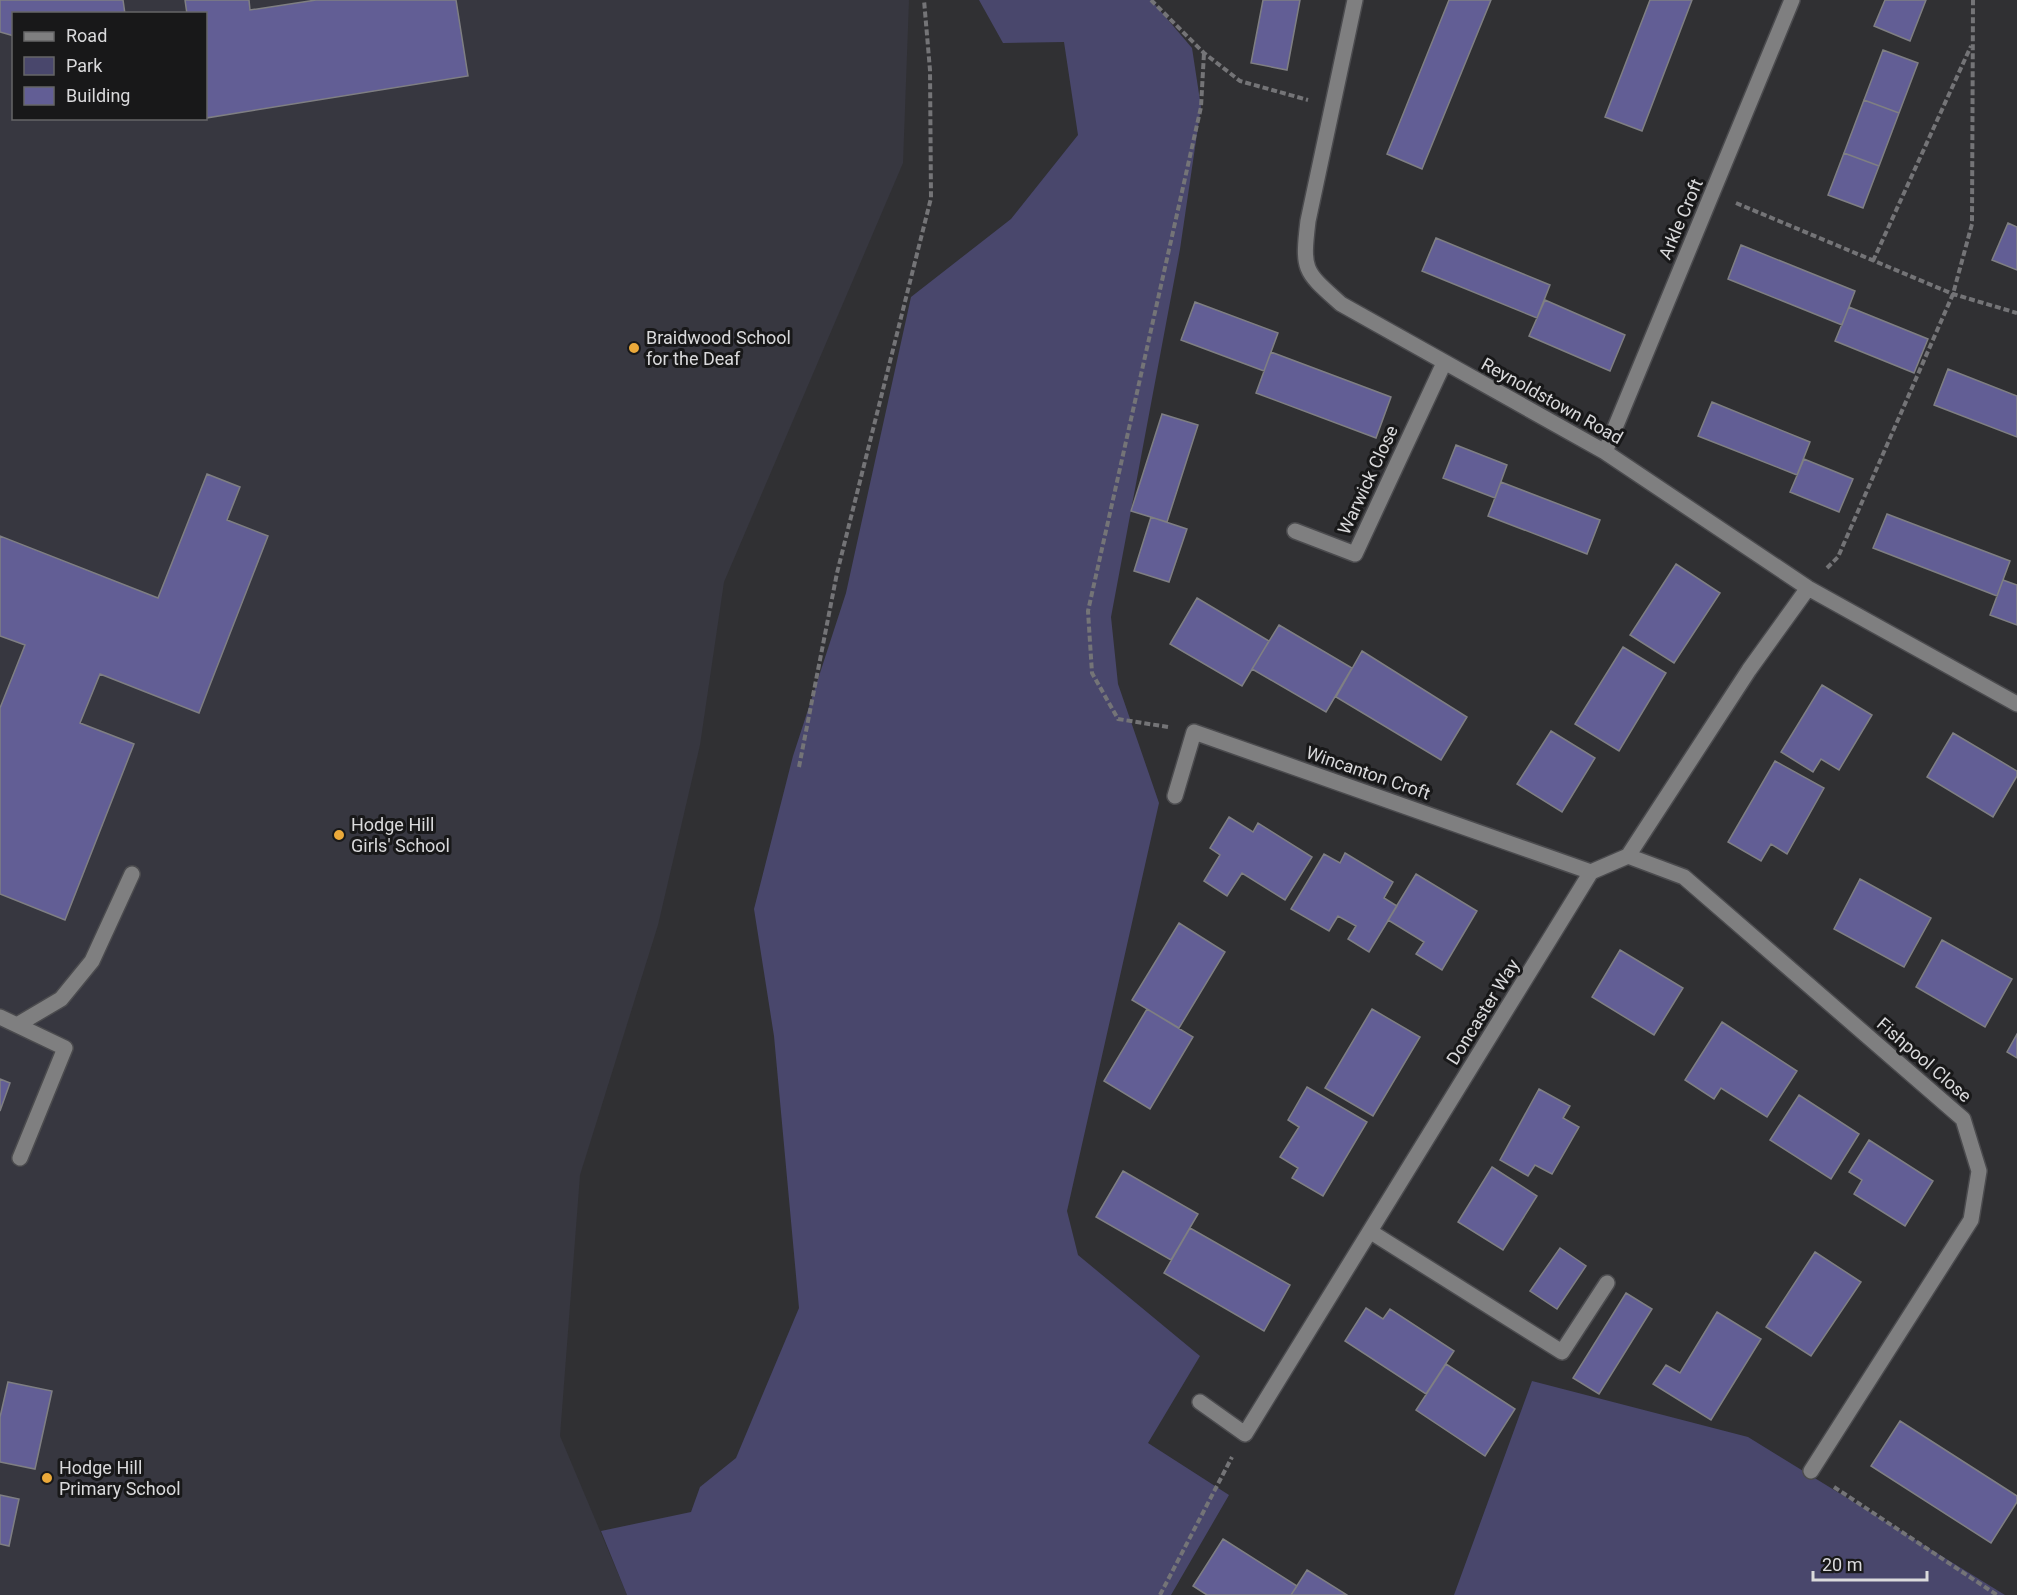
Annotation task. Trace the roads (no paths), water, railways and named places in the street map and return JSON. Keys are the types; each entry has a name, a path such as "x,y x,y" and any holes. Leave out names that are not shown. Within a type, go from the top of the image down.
{"street":[{"name":"Reynoldstown Road","path":"1355,0 1308,220 1304,255 1312,278 1341,304 1605,452 1808,588 2017,704"},
{"name":"Arkle Croft","path":"1605,452 1792,0"},
{"name":"Warwick Close","path":"1295,531 1355,554 1444,363"},
{"path":"1591,872 1628,856 1749,670 1808,588"},
{"name":"Wincanton Croft","path":"1175,796 1194,732 1591,872"},
{"name":"Fishpool Close","path":"1628,856 1684,877 1963,1119 1979,1171 1971,1220 1811,1471"},
{"name":"Doncaster Way","path":"1200,1402 1245,1434 1591,872"},
{"path":"17,1025 61,999 92,961 132,874"},
{"path":"0,1017 64,1048 20,1158"},
{"path":"1371,1232 1562,1352 1607,1283"}],"place":[{"name":"Braidwood School for the Deaf","path":"634,348"},
{"name":"Hodge Hill Girls' School","path":"339,835"},
{"name":"Hodge Hill Primary School","path":"47,1478"}]}
